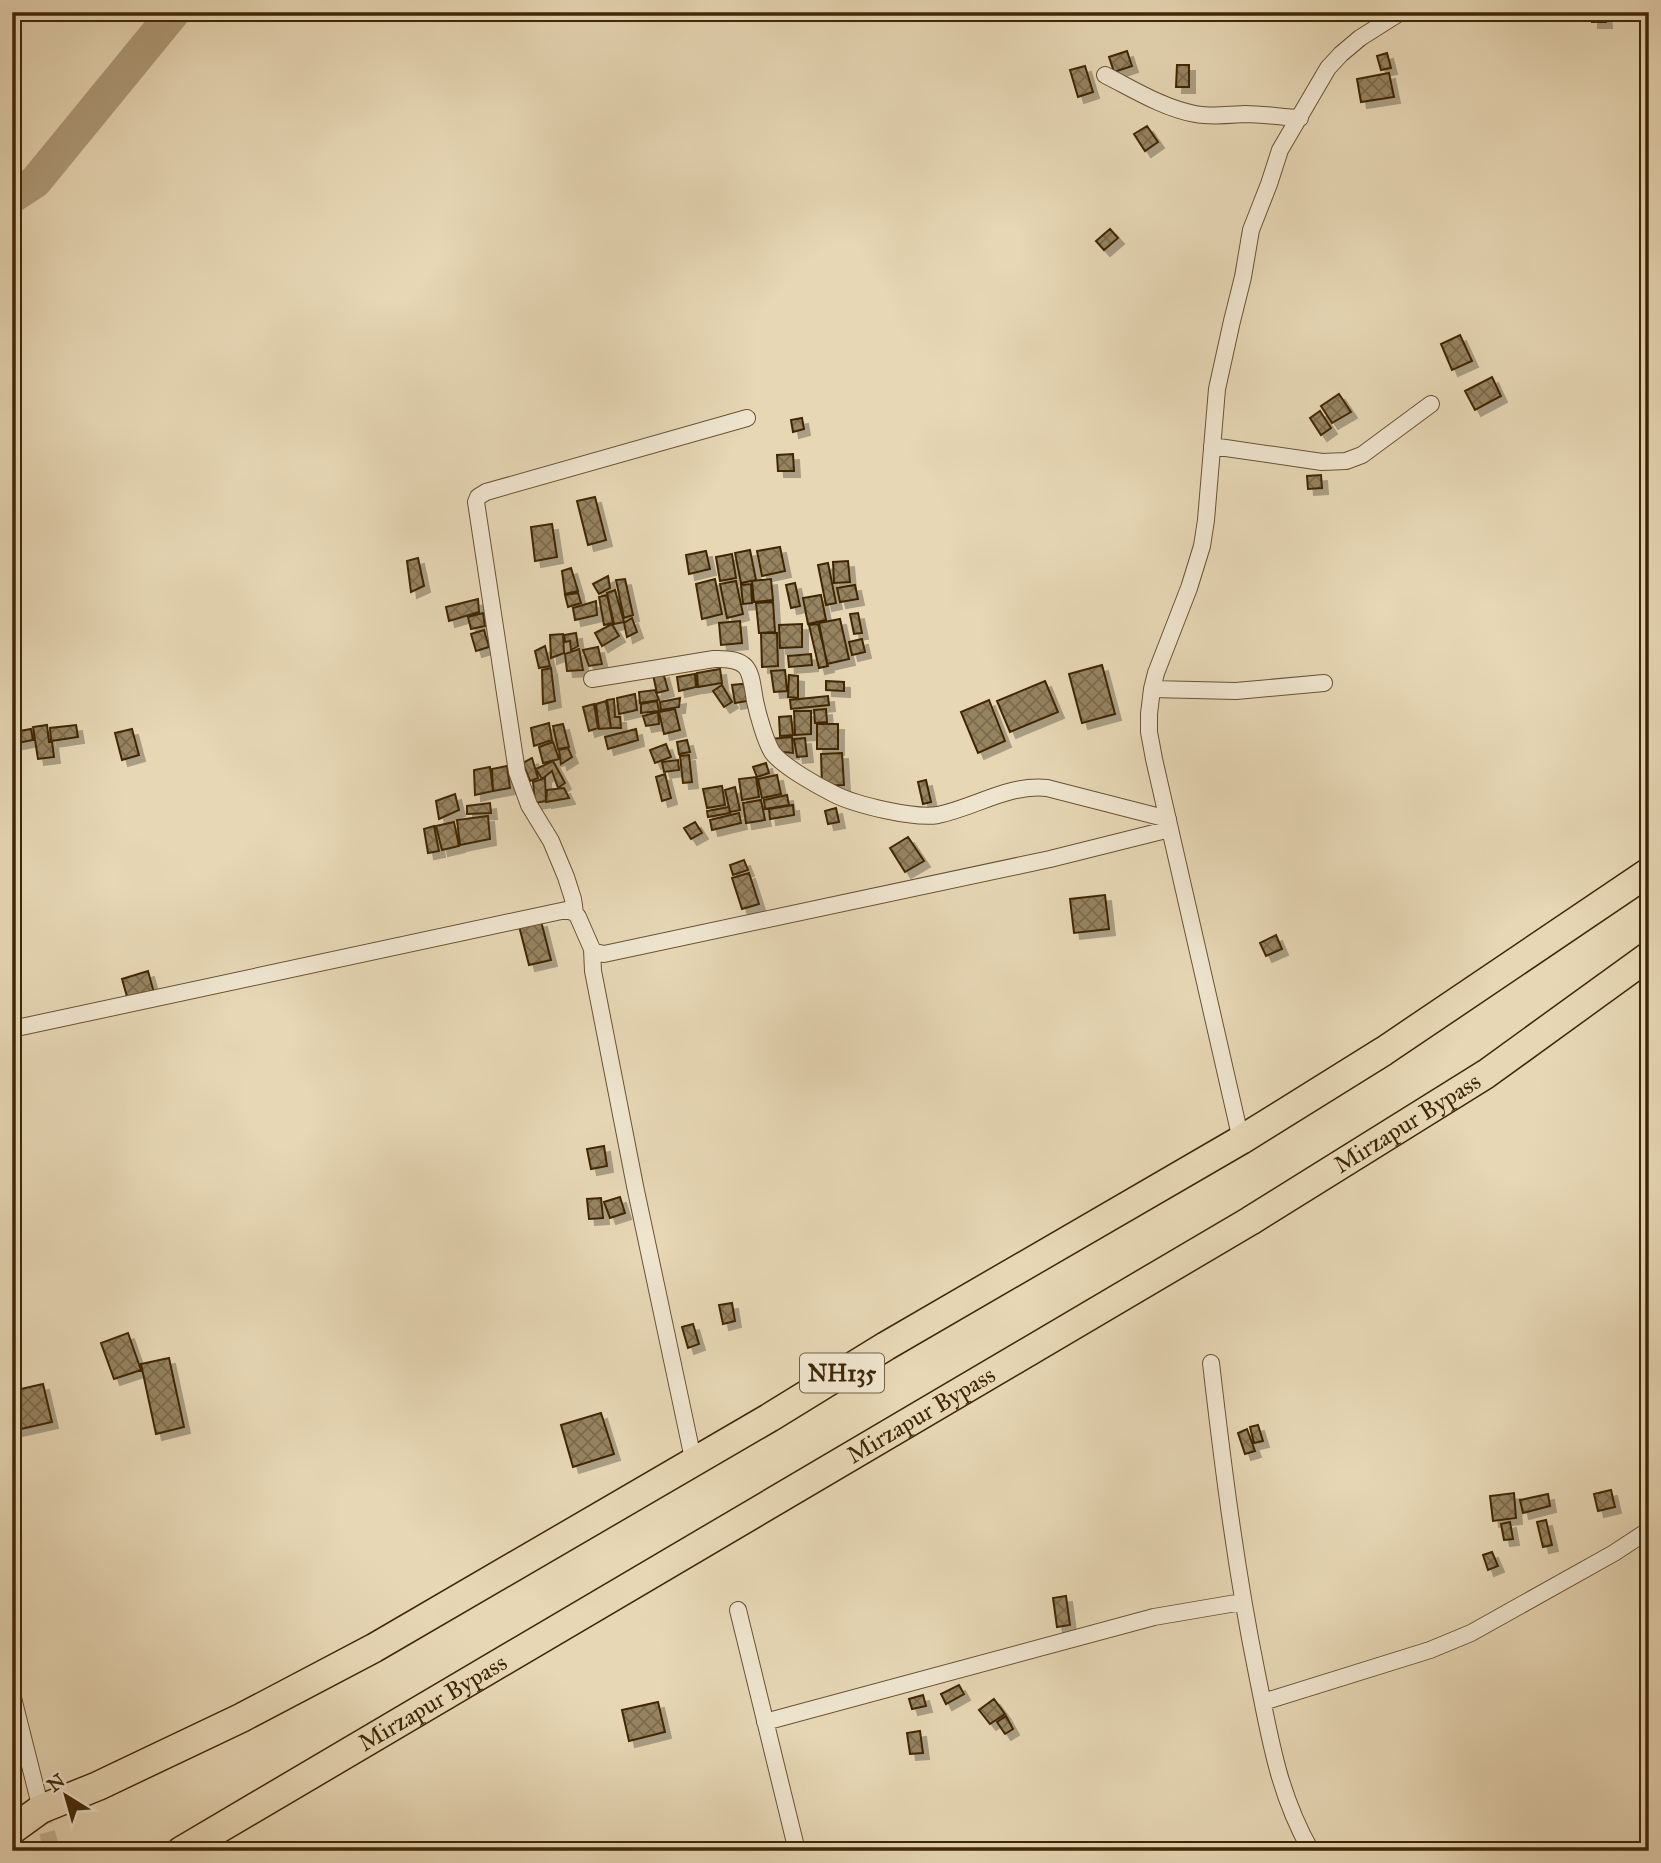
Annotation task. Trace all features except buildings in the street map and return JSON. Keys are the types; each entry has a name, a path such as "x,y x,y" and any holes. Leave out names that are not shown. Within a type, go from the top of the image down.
{"highway":[{"name":"NH135","path":"12,1830 41,1809 98,1786 241,1718 374,1648 769,1418 886,1346 1241,1140 1384,1051 1649,872"},
{"name":"Mirzapur Bypass","path":"181,1851 1250,1221 1486,1074 1649,957"}],"street":[{"path":"1241,1140 1149,732 1152,689 1202,546 1217,389 1251,230 1280,150 1328,68 1360,38 1401,12"},
{"path":"1105,75 1162,103 1195,114 1300,118"},
{"path":"1212,446 1322,462 1346,461 1362,455 1431,404"},
{"path":"692,1454 622,1119 593,971 592,949 575,913 566,877 551,841 529,805 517,772 476,502 478,497 486,492 747,418"},
{"path":"592,679 714,659 730,658 741,663 751,673 755,701 769,745 776,756 789,768 854,803 927,816 938,815 1015,789 1034,787 1047,788 1169,824"},
{"path":"1152,689 1236,691 1324,683"},
{"path":"592,949 604,954 1050,859 1169,824"},
{"path":"12,1029 566,910 575,913"},
{"path":"1211,1363 1242,1602 1284,1795 1298,1829 1311,1851"},
{"path":"1263,1702 1430,1650 1462,1637 1614,1553 1649,1530"},
{"path":"765,1722 1154,1617 1242,1602"},
{"path":"738,1610 797,1851"},
{"path":"12,1694 41,1809"}],"waterway":[{"path":"12,197 35,182 174,12"}],"tunnel":[{"path":"41,1809 52,1851"}]}
